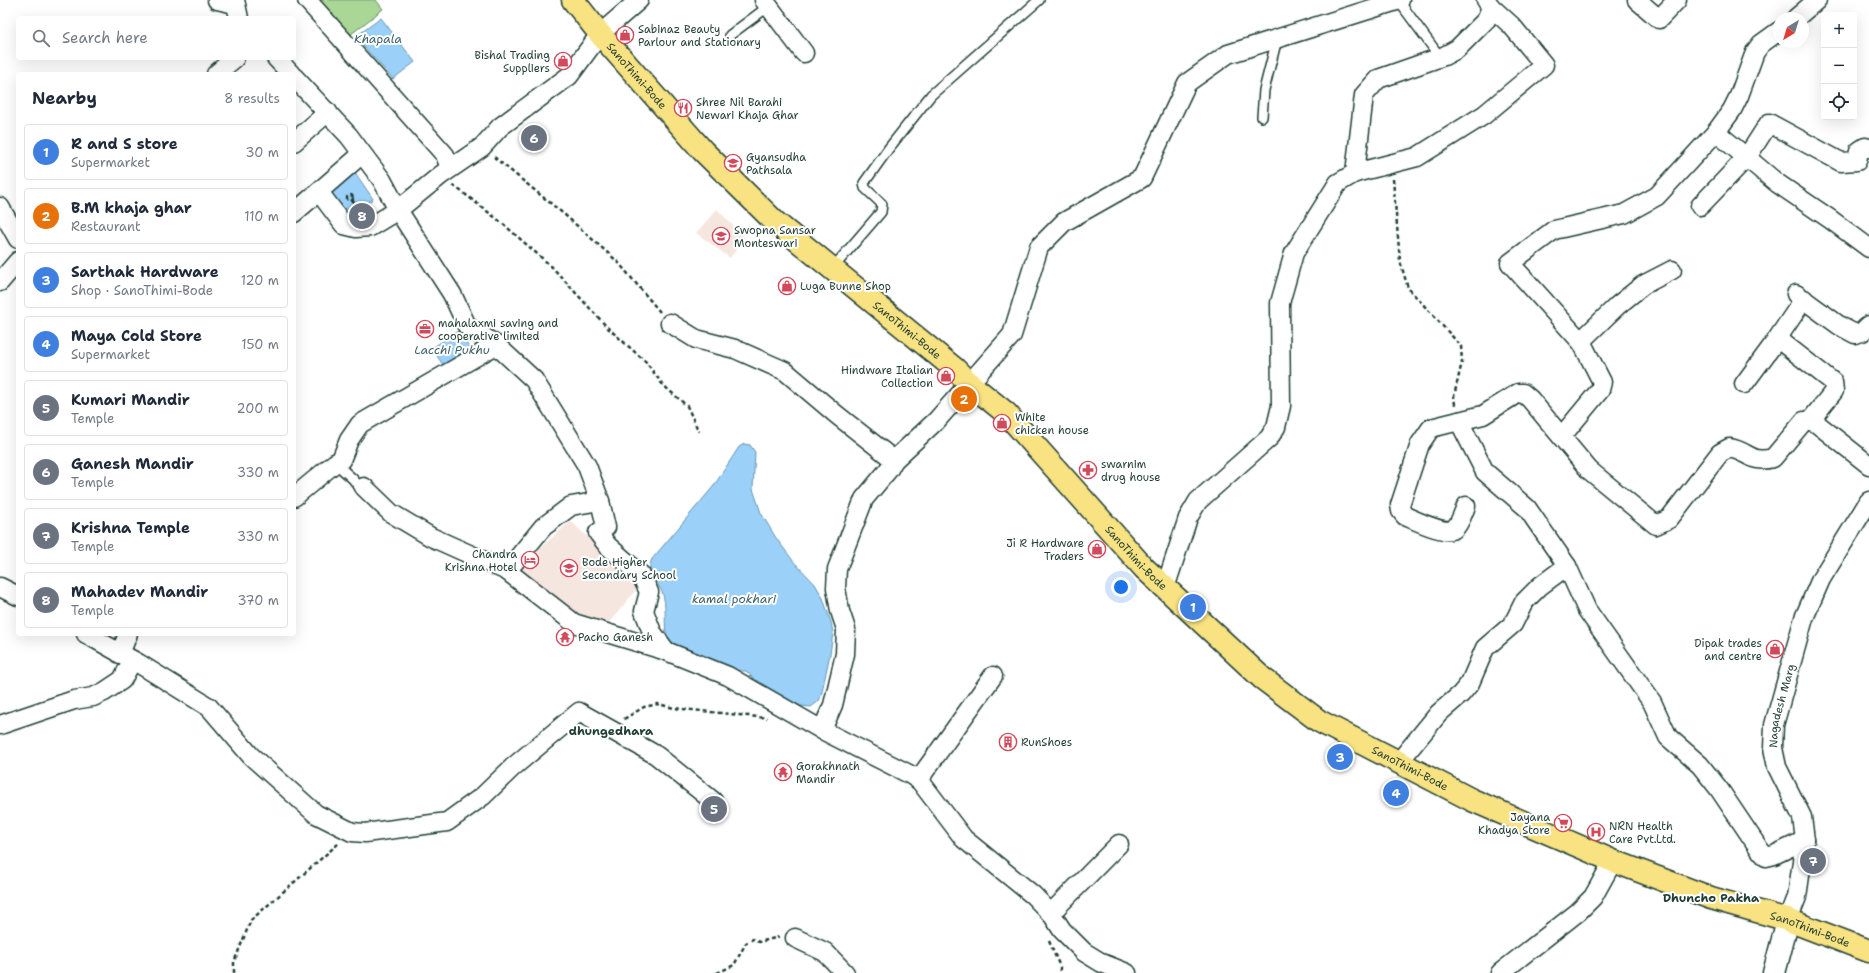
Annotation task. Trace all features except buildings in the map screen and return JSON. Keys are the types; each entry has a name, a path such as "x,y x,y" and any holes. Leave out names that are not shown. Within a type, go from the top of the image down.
{"main road":[{"name":"SanoThimi-Bode","path":"573,0 600,34 703,150 775,222 954,369 1006,414 1144,568 1262,678 1319,721 1472,800 1613,861 1711,898 1788,920 1869,951"}],"street":[{"path":"217,0 237,5"},
{"path":"307,0 445,155 445,171"},
{"path":"319,192 344,225 356,228 367,228 398,210 445,171 482,148 500,127 569,76 600,34 639,0"},
{"path":"822,730 833,705 845,654 846,629 840,611 836,588 837,569 864,499 889,469 894,460 937,420 1012,335 1039,247 1064,222 1142,178 1187,83 1228,54 1399,0"},
{"path":"1636,0 1659,20 1677,0"},
{"path":"1803,12 1817,0"},
{"path":"767,3 804,53"},
{"path":"1355,173 1364,95 1378,79 1440,57 1457,49 1486,20 1489,4"},
{"path":"1165,588 1188,518 1198,501 1268,438 1276,427 1281,406 1280,302 1294,253 1338,184 1355,173 1416,156 1484,115 1544,65 1512,26 1489,4"},
{"path":"1562,436 1600,390 1602,382 1582,343 1510,263 1554,230 1624,214 1657,196 1716,132 1732,110 1739,96 1755,52 1761,44 1773,35"},
{"path":"218,72 233,60"},
{"path":"278,60 289,72"},
{"path":"296,79 328,112 382,180 398,210 452,294 467,326 496,345 534,380 587,466 600,501 606,527 598,533 608,546 641,575 650,592 644,611 652,632 666,651"},
{"path":"296,140 328,112"},
{"path":"1700,206 1748,157 1769,123 1842,162 1857,161 1859,151 1865,147 1869,148"},
{"path":"1716,132 1748,157 1777,183 1869,248"},
{"path":"296,211 362,154"},
{"path":"0,207 16,235"},
{"path":"0,282 16,263"},
{"path":"1582,343 1585,337 1617,306 1643,285 1672,270"},
{"path":"1744,384 1778,339 1800,297 1840,326 1855,334 1862,332 1869,325"},
{"path":"670,323 696,339 735,349 785,371 894,460"},
{"path":"1778,339 1833,382 1834,391 1810,420"},
{"path":"296,495 335,463 342,460 349,440 360,424 496,345"},
{"path":"1466,506 1454,529 1446,532 1405,516 1401,511 1400,505 1425,435 1431,428 1483,415 1512,395 1523,393 1562,436 1589,470 1656,525 1669,520 1720,453 1729,448 1736,449 1757,461 1773,458 1804,421 1810,420 1816,423 1869,465"},
{"path":"1459,421 1485,472 1527,508 1567,566 1587,610 1652,702 1668,737 1705,771 1760,850 1766,857 1774,855 1805,840"},
{"path":"364,487 391,513 430,537 507,571 574,624 666,651 728,676 822,730 920,781 964,839 1033,895 1051,913 1062,930 1084,952 1102,963 1127,973"},
{"path":"507,571 543,527 571,506 600,501"},
{"name":"Nagadesh Marg","path":"1788,920 1797,897 1805,840 1802,817 1777,767 1773,748 1774,725 1804,618 1821,579 1869,501"},
{"path":"1398,763 1438,713 1461,694 1470,683 1485,648 1513,624 1524,602 1540,586 1567,566"},
{"path":"0,587 16,595"},
{"path":"89,636 209,707 252,756 316,814 352,832 365,833 448,822 483,796 513,767 579,712 656,755 713,800"},
{"path":"0,725 74,700 93,697 104,692 122,680 128,636"},
{"path":"920,781 924,772 994,676"},
{"path":"1051,913 1119,844"},
{"path":"1500,973 1578,912 1592,897 1613,861"},
{"path":"1774,973 1788,920"},
{"path":"795,938 825,952 845,973"}],"lane":[{"path":"832,269 881,212 882,204 865,188 864,183 889,148 931,95 1038,0"},
{"path":"1399,0 1440,57"},
{"path":"730,35 767,3"},
{"path":"1262,117 1264,90 1277,39"},
{"path":"335,463 360,488 364,487"}],"path":[{"path":"482,148 565,215 618,262 670,323"},
{"path":"1392,163 1400,261 1408,288 1461,346 1462,362 1454,396 1459,421"},
{"path":"445,171 552,267 608,328 646,362 663,385 687,406 698,432"},
{"path":"352,200 359,209"},
{"path":"611,731 628,716 644,707 658,704 674,708 770,718"},
{"path":"234,973 234,962 251,920 352,832"},
{"path":"717,973 734,965 746,943 752,939 759,942 780,937 795,938"}],"shaded area":[{"name":"Swopna Sansar Monteswari","path":"717,209 745,238 730,258 696,233"},
{"name":"Bode Higher Secondary School","path":"571,521 628,577 640,585 609,623 576,622 515,573 524,562"}],"green space":[{"path":"319,0 376,0 383,9 350,35"}],"water":[{"name":"Khapala","path":"381,18 415,62 393,79 355,37"},
{"path":"354,171 373,199 344,220 325,192"},
{"name":"Lacchi Pukhu","path":"458,331 473,353 446,370 432,348"},
{"name":"kamal pokhari","path":"744,444 750,445 755,452 753,489 761,513 776,538 794,562 815,584 823,598 831,622 833,633 821,696 819,701 811,707 801,706 756,686 753,678 746,671 738,671 730,675 693,657 675,645 669,639 666,632 664,597 660,588 652,577 650,564 652,559 713,487 739,447"}],"place":[{"name":"Sabinaz Beauty Parlour and Stationary","path":"625,35"},
{"name":"Bishal Trading Suppliers","path":"563,61"},
{"name":"Shree Nil Barahi Newari Khaja Ghar","path":"683,108"},
{"name":"Ganesh Mandir","path":"534,138"},
{"name":"Gyansudha Pathsala","path":"733,163"},
{"name":"Mahadev Mandir","path":"362,216"},
{"name":"Swopna Sansar Monteswari","path":"721,236"},
{"name":"Luga Bunne Shop","path":"787,286"},
{"name":"mahalaxmi saving and cooperative limited","path":"425,329"},
{"name":"Hindware Italian Collection","path":"946,376"},
{"name":"B.M khaja ghar","path":"964,399"},
{"name":"White chicken house","path":"1002,423"},
{"name":"swarnim drug house","path":"1088,470"},
{"name":"Ji R Hardware Traders","path":"1097,549"},
{"name":"Chandra Krishna Hotel","path":"530,560"},
{"name":"Bode Higher Secondary School","path":"569,568"},
{"name":"R and S store","path":"1193,607"},
{"name":"Pacho Ganesh","path":"565,637"},
{"name":"Dipak trades and centre","path":"1775,649"},
{"name":"RunShoes","path":"1008,742"},
{"name":"Sarthak Hardware","path":"1340,757"},
{"name":"Gorakhnath Mandir","path":"783,772"},
{"name":"Maya Cold Store","path":"1396,793"},
{"name":"Kumari Mandir","path":"714,809"},
{"name":"Jayana Khadya Store","path":"1563,823"},
{"name":"NRN Health Care Pvt.Ltd.","path":"1596,832"},
{"name":"Krishna Temple","path":"1813,861"}],"district":[{"name":"dhungedhara","path":"611,731"},
{"name":"Dhuncho Pakha","path":"1711,898"}]}
